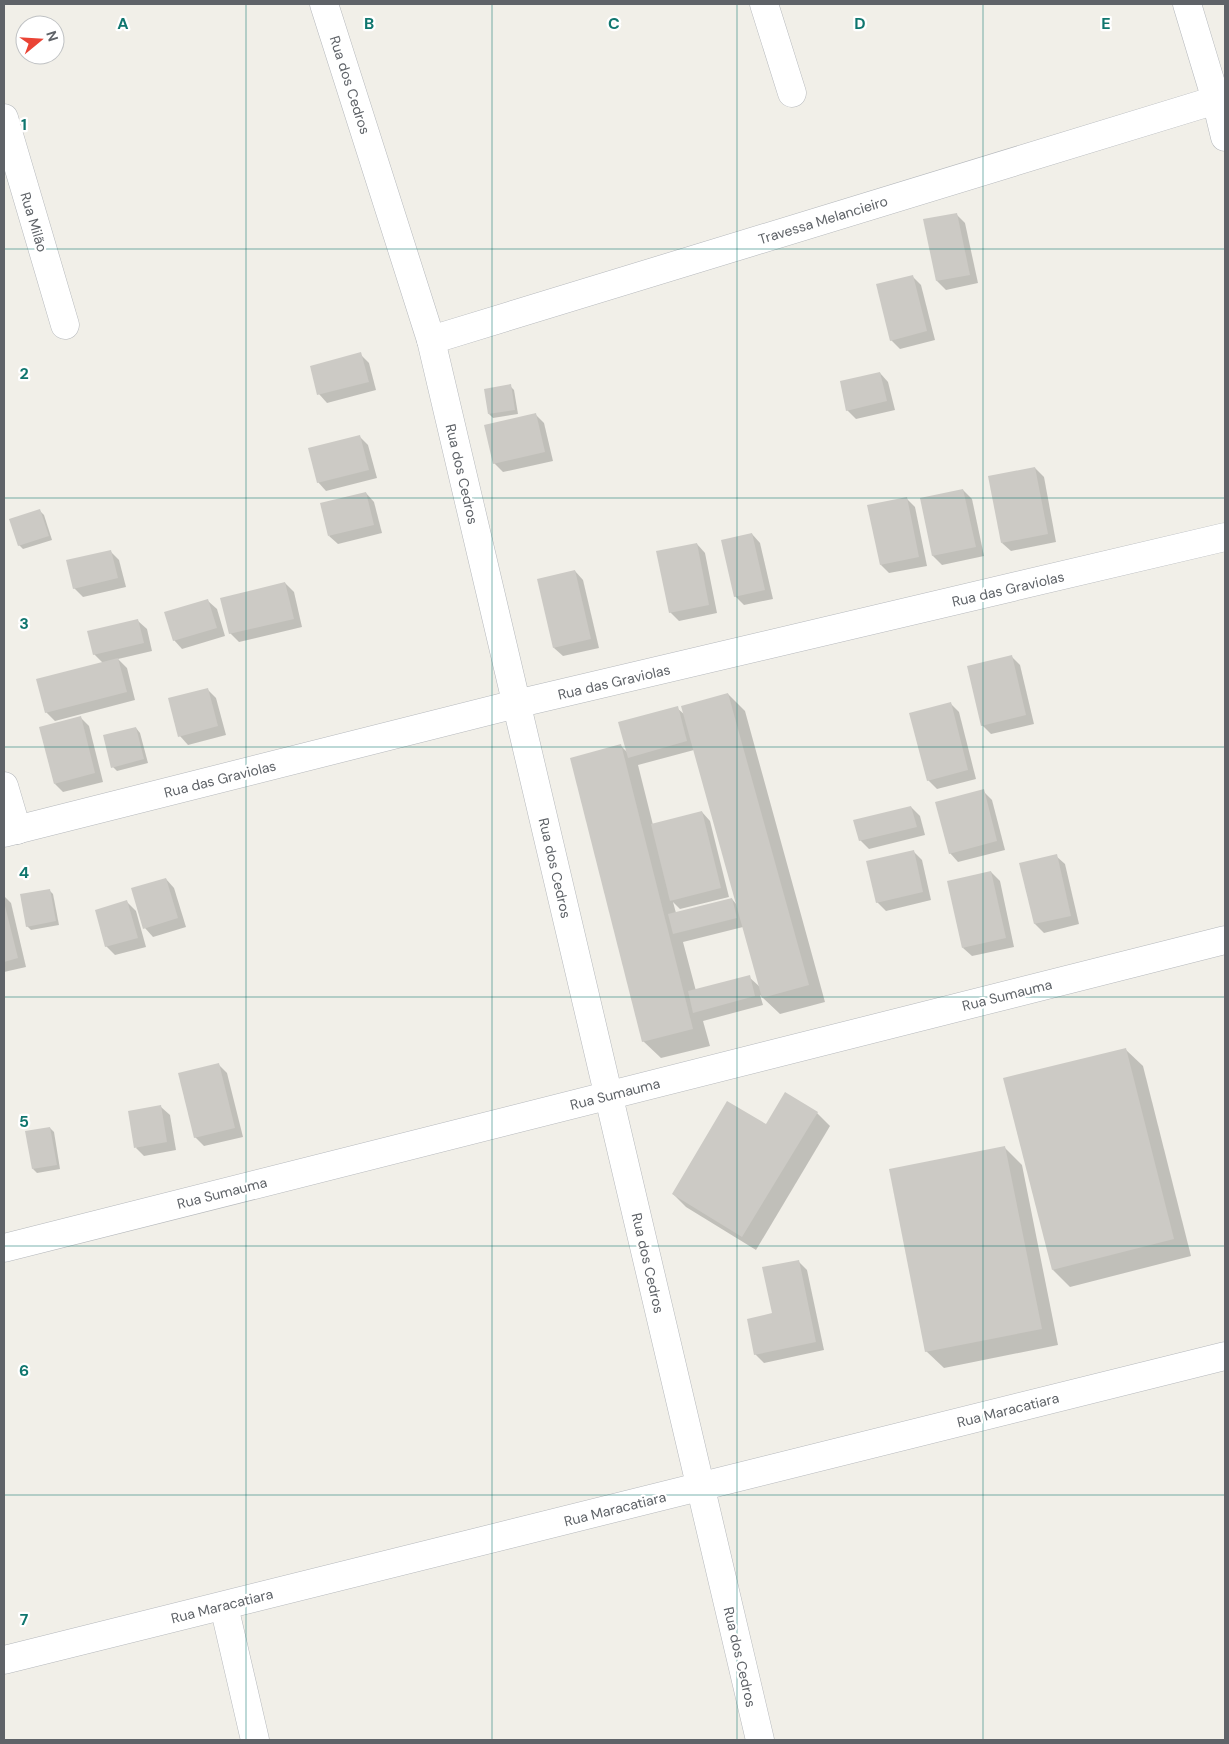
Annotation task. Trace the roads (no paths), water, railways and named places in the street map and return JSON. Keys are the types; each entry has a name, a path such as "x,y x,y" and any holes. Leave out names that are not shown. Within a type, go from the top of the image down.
{"street":[{"name":"Rua dos Cedros","path":"324,4 431,340 760,1740"},
{"path":"764,4 792,93"},
{"path":"1187,4 1216,100 1225,137"},
{"name":"Travessa Melancieiro","path":"431,340 1216,100"},
{"name":"Rua Milão","path":"4,118 65,325"},
{"name":"Rua das Graviolas","path":"10,831 516,704 1225,538"},
{"path":"4,786 10,831"},
{"name":"Rua Sumauma","path":"4,1248 1225,940"},
{"name":"Rua Maracatiara","path":"4,1660 1225,1356"},
{"path":"224,1606 255,1740"}]}
